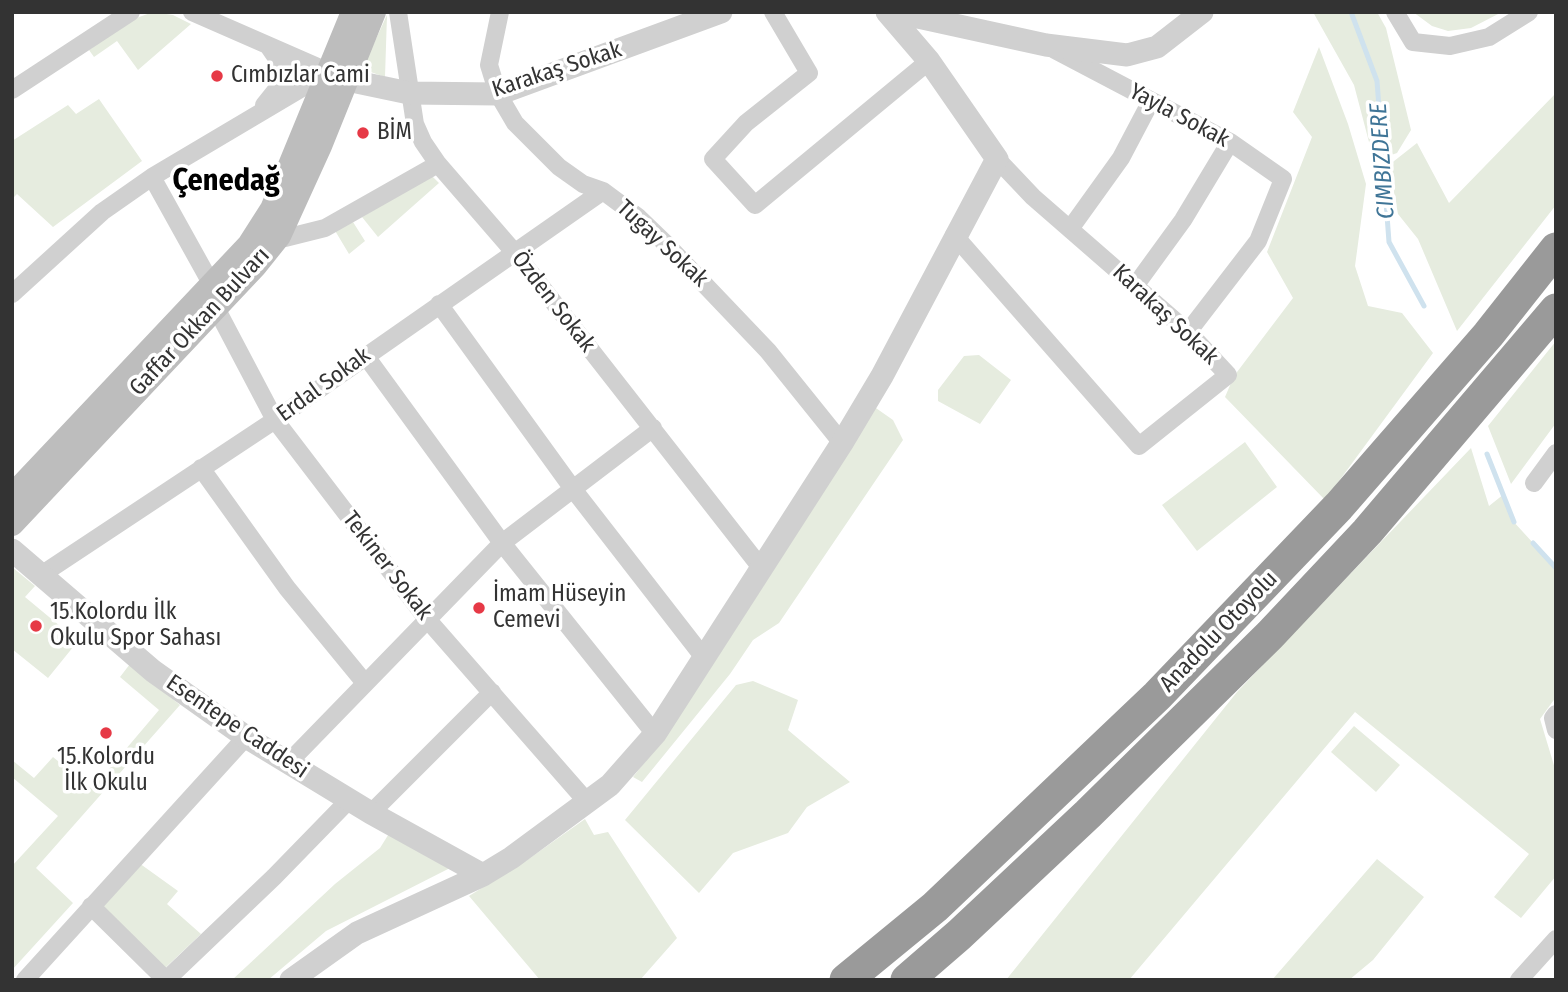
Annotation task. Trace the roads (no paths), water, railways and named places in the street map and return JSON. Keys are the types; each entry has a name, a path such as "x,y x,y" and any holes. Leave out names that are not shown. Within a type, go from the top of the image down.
{"highway":[{"name":"Anadolu Otoyolu","path":"846,980 935,906 1157,696 1339,506 1488,335 1556,249"},
{"name":"Anadolu Otoyolu","path":"907,980 1088,814 1270,635 1367,532 1556,310"}],"main road":[{"name":"Gaffar Okkan Bulvarı","path":"338,76 353,12"},
{"name":"Gaffar Okkan Bulvarı","path":"12,524 270,231 338,76 374,12"},
{"name":"Gaffar Okkan Bulvarı","path":"12,496 214,296"}],"street":[{"path":"12,90 131,12"},
{"path":"192,12 338,76"},
{"name":"Özden Sokak","path":"398,12 415,124 438,164 515,253 762,569"},
{"name":"Tugay Sokak","path":"500,12 489,65 498,94 515,123 559,167 583,184 603,191 638,217 768,351 842,443"},
{"name":"Karakaş Sokak","path":"338,76 409,93 498,94 721,12"},
{"path":"773,12 809,73 746,123 713,159 755,205 929,61"},
{"path":"291,980 357,933 483,875 588,803 631,764 655,734 705,659 842,443 882,376 954,235 997,159 929,61 887,12"},
{"name":"Yayla Sokak","path":"895,12 1046,45 1230,142 1283,178 1258,241 1188,332"},
{"path":"1046,45 1114,54 1143,52 1172,37 1202,12"},
{"path":"1395,12 1413,42 1450,46 1489,37 1529,12"},
{"path":"250,119 275,93 283,77 283,62 267,45"},
{"path":"12,294 88,222 152,177 250,119 338,76"},
{"path":"1070,229 1121,158 1151,100"},
{"path":"1135,286 1183,220 1230,142"},
{"name":"Karakaş Sokak","path":"954,235 1139,446 1228,375 1188,332 1070,229 997,159"},
{"path":"270,231 296,237 325,228 438,164"},
{"name":"Tekiner Sokak","path":"152,177 275,421 427,619 588,803"},
{"name":"Erdal Sokak","path":"41,575 275,421 365,355 603,191"},
{"path":"439,304 573,489 705,659"},
{"path":"365,355 502,543 655,734"},
{"path":"288,763 502,543 653,428"},
{"path":"1534,483 1556,453"},
{"path":"201,468 287,588 365,683"},
{"name":"Esentepe Caddesi","path":"12,550 153,671 246,737 371,813 483,875"},
{"path":"371,813 492,692"},
{"path":"1556,714 1553,718 1556,730"},
{"path":"25,980 246,737"},
{"path":"91,906 166,980 274,877 349,800"},
{"path":"1519,980 1553,948"}],"waterway":[{"name":"CIMBIZDERE","path":"1351,12 1377,81 1389,242 1424,306"},
{"name":"CIMBIZDERE","path":"1487,454 1514,522"},
{"name":"CIMBIZDERE","path":"1533,543 1556,568"}],"place":[{"name":"Cımbızlar Cami","path":"217,76"},
{"name":"BİM","path":"363,133"},
{"name":"İmam Hüseyin Cemevi","path":"479,608"},
{"name":"15.Kolordu İlk Okulu Spor Sahası","path":"36,626"},
{"name":"15.Kolordu İlk Okulu","path":"106,733"}],"district":[{"name":"Çenedağ","path":"226,182"}]}
